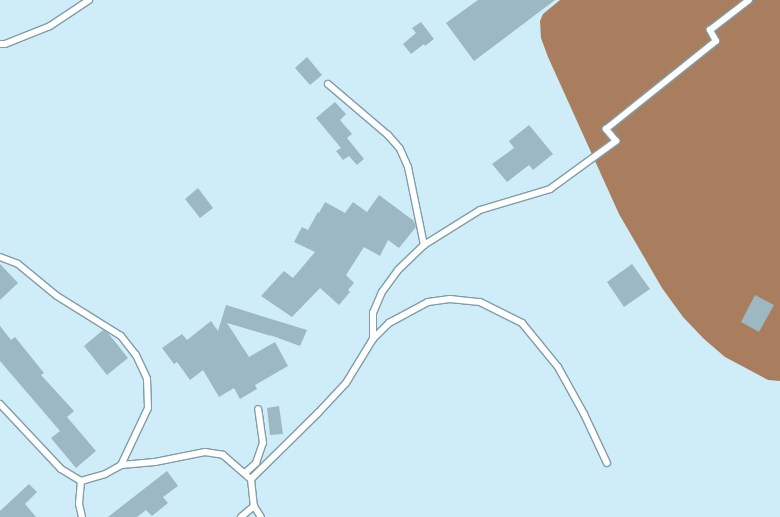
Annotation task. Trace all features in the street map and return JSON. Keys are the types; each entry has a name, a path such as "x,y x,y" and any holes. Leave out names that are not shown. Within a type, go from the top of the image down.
{"lane":[{"path":"0,44 5,44 50,26 89,0"},
{"path":"373,338 373,313 382,292 398,270 424,245 480,210 550,189 616,140 606,129 716,41 710,30 749,0"},
{"path":"328,84 388,136 400,149 408,167 424,245"},
{"path":"0,258 18,264 56,296 121,336 136,355 147,379 148,408 120,465"},
{"path":"251,479 318,414 346,383 373,338 389,324 410,310 428,302 450,299 480,302 522,323 558,367 584,414 607,463"},
{"path":"0,404 61,469 81,481 105,474 120,465 154,462 205,452 223,455 251,479 254,506 261,517"},
{"path":"245,473 256,463 263,443 258,410"},
{"path":"81,481 79,504 82,517"},
{"path":"241,517 254,506"}],"shaded area":[{"path":"560,0 780,0 780,381 768,380 725,357 704,339 683,317 662,288 619,214 548,57 541,38 540,21 543,14"}],"building":[{"path":"478,0 555,0 474,61 446,23"},
{"path":"421,22 434,39 425,46 424,44 411,54 403,44 416,33 412,28"},
{"path":"307,57 322,75 310,85 295,68"},
{"path":"335,102 346,114 340,120 352,134 347,138 364,159 357,165 349,156 343,160 336,151 341,148 316,118"},
{"path":"529,125 553,154 533,170 529,165 507,182 492,164 514,148 509,141"},
{"path":"198,188 213,208 200,218 185,199"},
{"path":"379,195 414,221 416,227 399,248 388,240 380,256 364,247 346,275 354,283 348,290 350,292 339,305 320,288 292,317 261,296 284,271 293,278 315,252 294,242 302,227 308,230 325,202 345,213 353,202 367,212"},
{"path":"0,264 18,283 0,300"},
{"path":"632,264 650,289 624,307 607,282"},
{"path":"755,295 774,305 759,332 741,322"},
{"path":"226,305 307,330 300,346 270,335 271,336 227,323 249,357 275,342 288,366 255,385 257,389 240,399 234,388 219,397 203,370 190,380 177,362 174,364 162,348 182,334 187,340 211,321 218,331"},
{"path":"0,326 11,340 15,337 44,373 41,375 74,411 67,417 96,451 76,468 51,438 60,431 0,361"},
{"path":"103,330 108,333 128,358 107,375 84,346"},
{"path":"279,406 283,434 270,435 267,408"},
{"path":"167,471 178,486 163,497 168,503 152,516 146,510 137,517 108,517"},
{"path":"29,484 37,492 25,504 36,517 0,517 0,511"}]}
